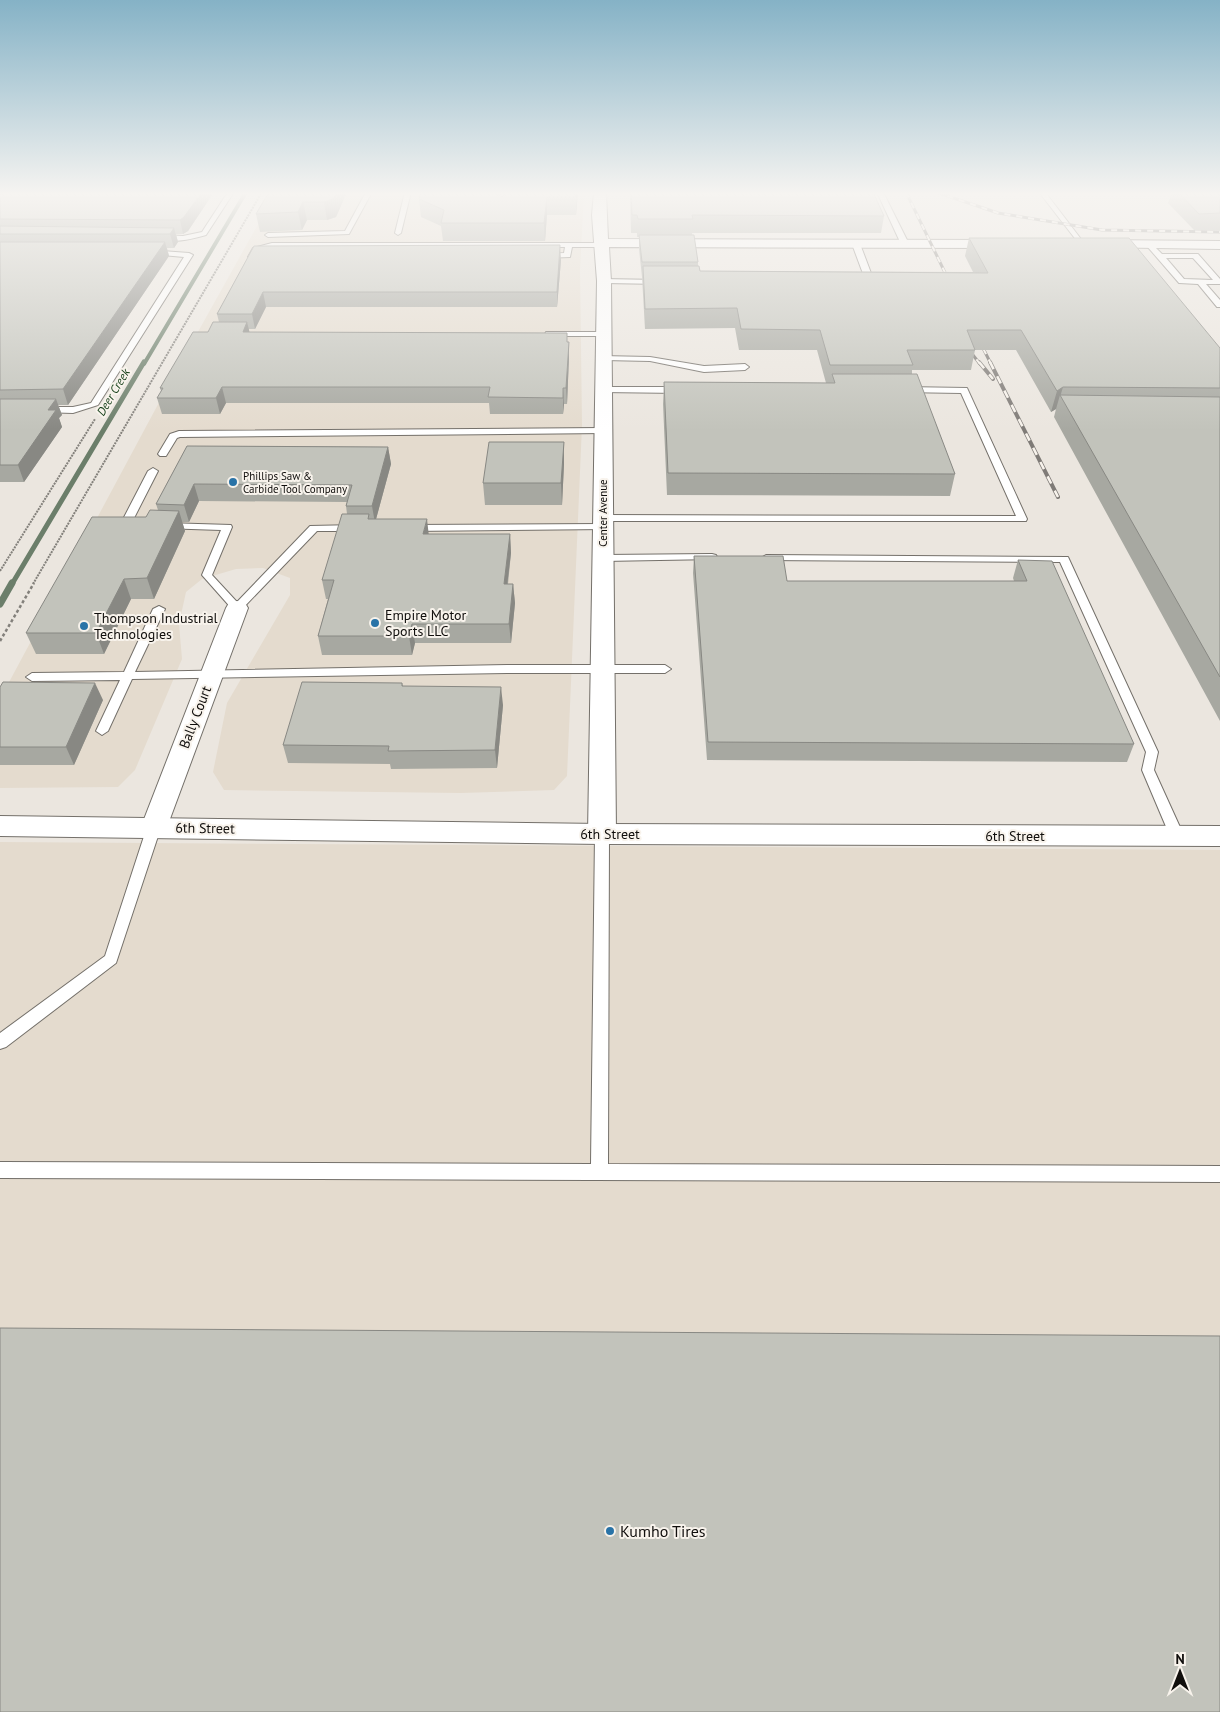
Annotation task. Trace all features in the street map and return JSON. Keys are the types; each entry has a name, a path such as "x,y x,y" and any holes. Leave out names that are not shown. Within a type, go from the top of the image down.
{"street":[{"name":"Center Avenue","path":"602,834 604,272"},
{"name":"Bally Court","path":"154,827 237,608"},
{"name":"6th Street","path":"0,826 602,834 1220,836"}],"lane":[{"path":"36,410 73,410 94,405 178,272"},
{"path":"853,281 870,281 867,272"},
{"path":"1174,272 1182,281 1219,282 1210,272"},
{"path":"604,281 674,282"},
{"path":"1200,282 1220,305"},
{"path":"542,334 604,334"},
{"path":"604,358 650,359 704,369 745,367"},
{"path":"604,390 686,390"},
{"path":"394,528 603,523 1022,519 964,390 895,390"},
{"path":"164,454 173,436 179,434 603,431"},
{"path":"153,471 124,525 227,527 207,575 237,608 314,528 364,528"},
{"path":"603,558 719,558"},
{"path":"757,558 1064,559 1152,752 1148,770 1177,836"},
{"path":"102,732 159,609"},
{"path":"32,677 407,670 665,669"},
{"path":"0,1042 111,958 154,827"},
{"path":"599,1173 602,834"},
{"path":"0,1170 1220,1174"}],"path":[{"path":"0,641 215,272"}],"shaded area":[{"path":"231,272 580,272 582,425 567,776 554,790 461,793 224,790 213,772 227,703 290,595 290,578 263,568 236,569 202,579 186,592 179,624 182,659 135,770 118,787 0,788 0,699 170,382"},
{"path":"0,842 1220,850 1220,1712 0,1712"}],"building":[{"path":"0,272 144,272 63,389 0,390"},
{"path":"240,272 558,272 557,292 263,292 252,314 217,314"},
{"path":"643,272 1157,272 1220,348 1220,388 1063,387 1057,391 1021,330 967,330 975,350 907,350 913,365 830,365 820,330 741,329 737,308 645,309"},
{"path":"213,322 247,322 243,332 567,333 567,342 569,342 566,388 563,388 563,398 488,397 490,387 222,387 216,398 157,398 163,388 160,388 193,332 208,332"},
{"path":"832,374 917,374 955,474 668,473 664,382 835,383"},
{"path":"1060,395 1220,397 1220,677"},
{"path":"0,399 56,399 48,410 56,410 18,465 0,465"},
{"path":"489,442 564,442 561,483 483,483"},
{"path":"187,446 388,447 372,506 346,506 352,485 194,484 184,505 156,504"},
{"path":"150,510 179,511 147,578 124,579 96,633 26,633 92,517 146,517"},
{"path":"342,514 369,514 368,519 427,519 423,534 510,534 504,584 513,584 509,624 412,624 409,636 318,636 334,580 322,580"},
{"path":"694,556 783,556 787,581 1027,581 1018,560 1052,561 1134,744 708,742"},
{"path":"3,682 95,683 66,747 0,747 0,687"},
{"path":"302,682 402,683 402,686 501,687 495,750 388,751 389,746 283,745"},
{"name":"Kumho Tires","path":"0,1328 1220,1336 1220,1712 0,1712"}],"waterway":[{"name":"Deer Creek","path":"144,364 199,272"},
{"name":"Deer Creek","path":"12,584 144,362"},
{"name":"Deer Creek","path":"0,604 12,583"}],"railway":[{"path":"945,272 951,285"},
{"path":"978,338 990,362"},
{"path":"969,350 980,364"},
{"path":"979,362 993,379"},
{"path":"990,362 1058,497"}],"place":[{"name":"Phillips Saw & Carbide Tool Company","path":"233,482"},
{"name":"Empire Motor Sports LLC","path":"375,623"},
{"name":"Thompson Industrial Technologies","path":"84,626"},
{"name":"Kumho Tires","path":"610,1531"}]}
